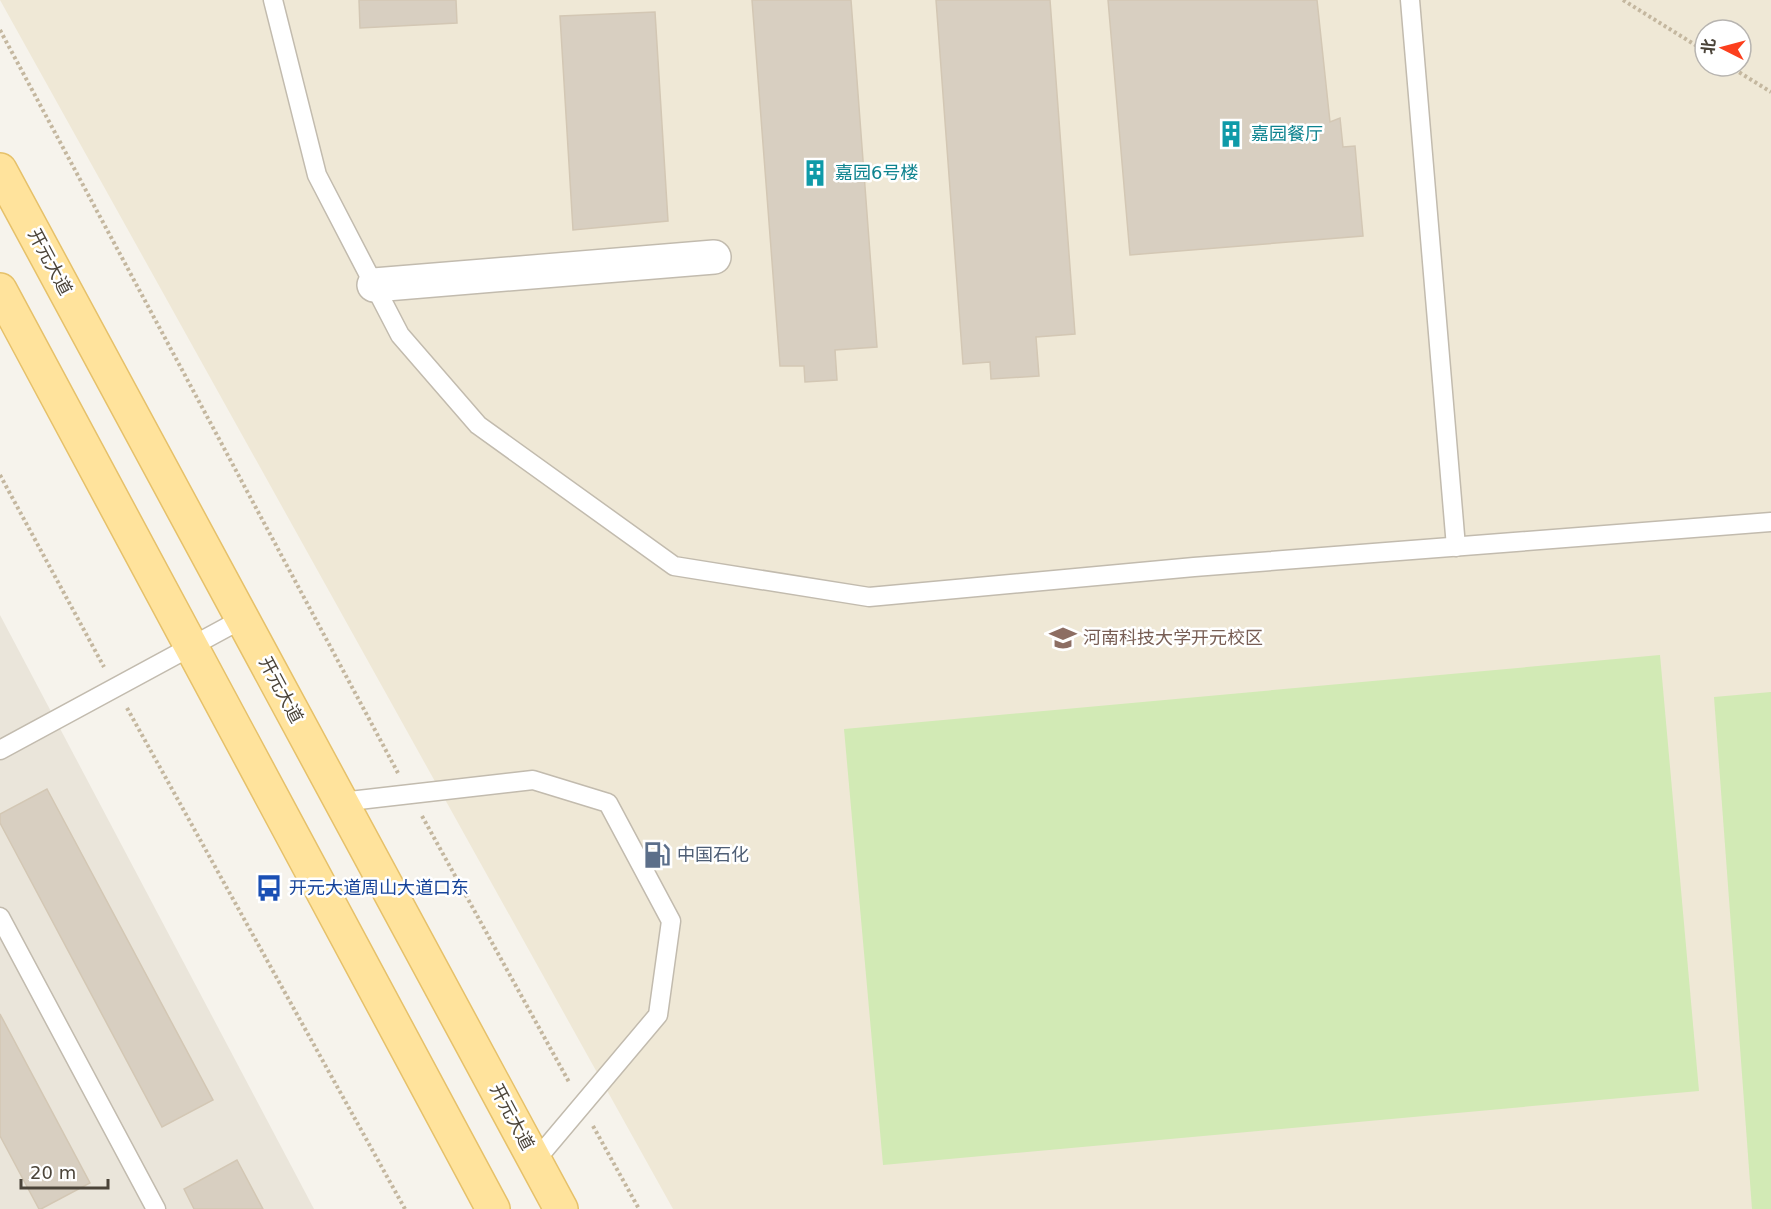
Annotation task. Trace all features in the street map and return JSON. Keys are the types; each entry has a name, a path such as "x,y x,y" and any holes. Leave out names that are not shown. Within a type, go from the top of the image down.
{"main road":[{"name":"开元大道","path":"0,170 561,1209"},
{"path":"0,290 493,1209"}],"street":[{"path":"374,285 714,257"}],"lane":[{"path":"273,0 317,175 400,335 478,425 674,566 869,597 1194,567 1771,522"},
{"path":"1410,0 1456,547"},
{"path":"0,750 242,619"},
{"path":"341,802 533,780 608,803 671,921 658,1015 535,1161"},
{"path":"0,917 156,1209"}],"path":[{"path":"1623,0 1693,44"},
{"path":"0,30 410,794 639,1209"},
{"path":"1749,78 1771,92"},
{"path":"0,475 115,688 405,1209"}],"shaded area":[{"name":"河南科技大学开元校区","path":"0,0 1771,0 1771,1209 673,1209"},
{"path":"0,615 314,1209 0,1209"}],"green space":[{"path":"1660,655 1699,1091 883,1165 844,729"},
{"path":"1771,692 1771,1209 1752,1209 1714,697"}],"building":[{"path":"359,0 456,0 457,23 360,28"},
{"name":"嘉园6号楼","path":"752,0 851,0 877,347 835,350 837,380 805,382 804,366 780,366"},
{"path":"936,0 1050,0 1075,334 1036,337 1039,376 991,379 990,362 963,364"},
{"name":"嘉园餐厅","path":"1108,0 1317,0 1330,122 1340,118 1343,147 1355,146 1363,236 1130,255"},
{"path":"655,12 668,221 573,230 560,16"},
{"path":"47,789 213,1100 162,1127 0,823 0,814"},
{"path":"0,1014 90,1183 41,1209 0,1136"},
{"path":"237,1160 263,1209 194,1209 184,1189"}],"place":[{"name":"嘉园餐厅","path":"1231,134"},
{"name":"嘉园6号楼","path":"815,173"},
{"name":"河南科技大学开元校区","path":"1063,638"},
{"name":"中国石化","path":"657,855"},
{"name":"开元大道周山大道口东","path":"269,888"}]}
